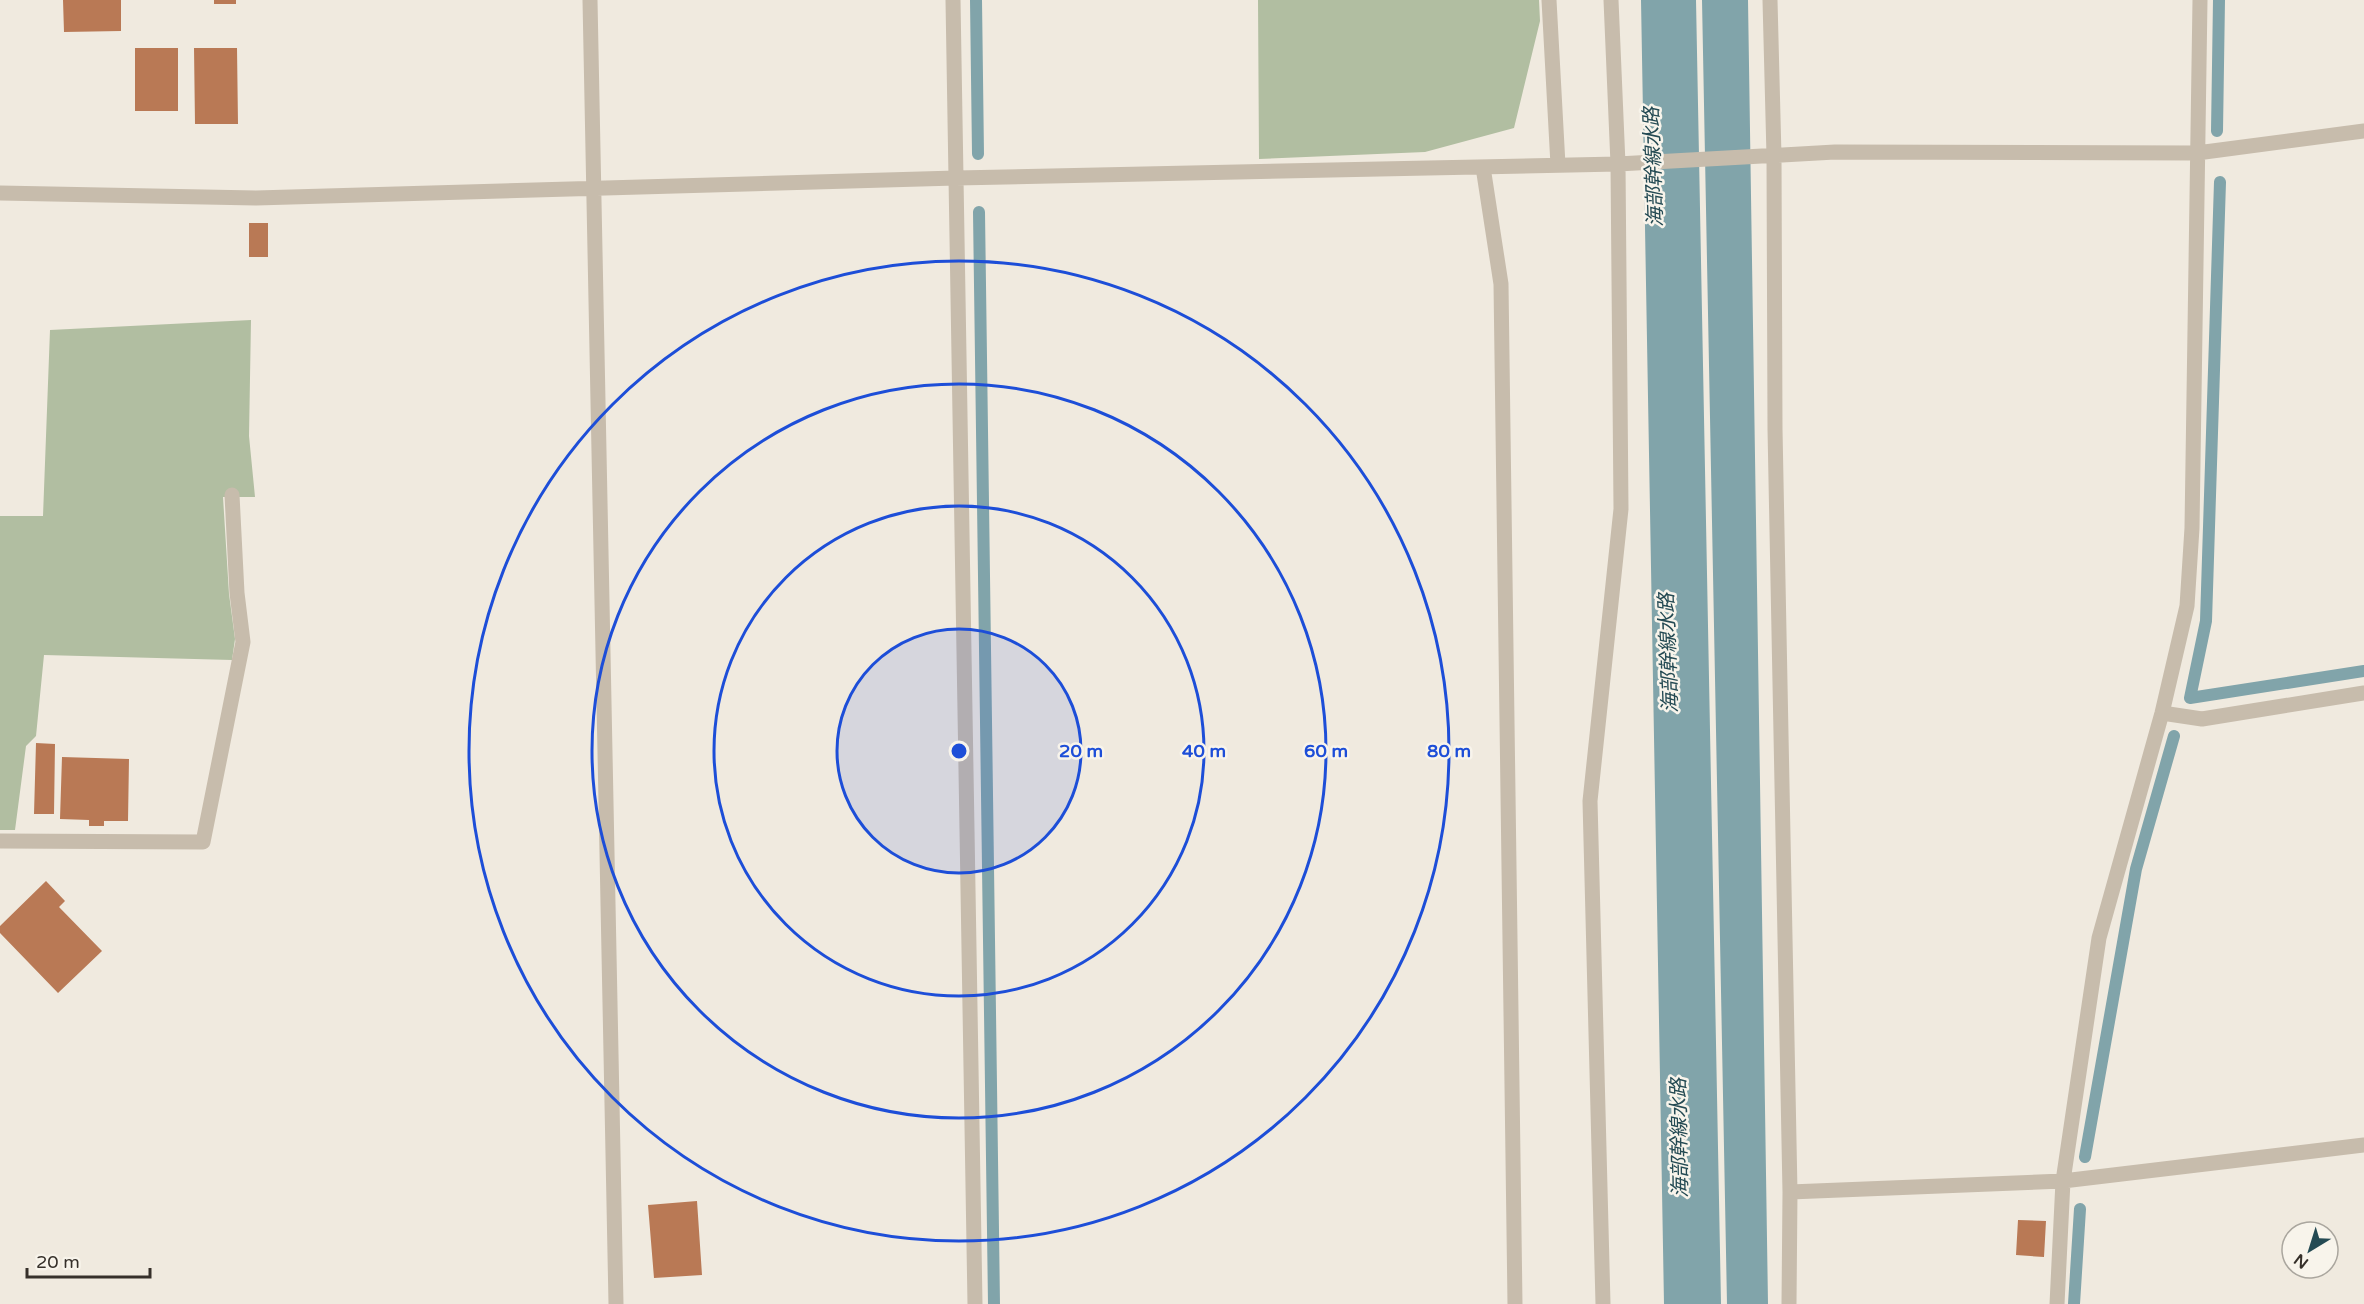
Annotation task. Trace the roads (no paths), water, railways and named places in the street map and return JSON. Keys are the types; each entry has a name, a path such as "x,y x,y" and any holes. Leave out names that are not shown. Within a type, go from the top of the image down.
{"street":[{"path":"590,0 616,1304"},
{"path":"953,0 975,1304"},
{"path":"1549,0 1558,165"},
{"path":"1603,1304 1590,801 1621,509 1618,164 1611,0"},
{"path":"1770,0 1774,156 1775,429 1790,1192 1789,1304"},
{"path":"2057,1304 2063,1181 2099,938 2162,713 2187,606 2192,528 2200,0"},
{"path":"0,193 256,198 956,178 1618,164 1835,152 2197,153 2364,131"},
{"path":"1483,167 1502,284 1515,1304"},
{"path":"0,841 203,842 243,642 237,593 232,495"},
{"path":"2162,713 2202,719 2364,693"},
{"path":"1790,1192 2063,1181 2364,1145"}],"water":[{"name":"海部幹線水路","path":"1641,0 1696,0 1721,1304 1664,1304"},
{"path":"1702,0 1748,0 1768,1304 1727,1304"}],"waterway":[{"path":"976,0 978,154"},
{"path":"2217,131 2219,0"},
{"path":"2220,182 2206,621 2190,698 2364,671"},
{"path":"979,212 994,1304"},
{"path":"2085,1157 2136,869 2174,736"},
{"path":"2074,1304 2080,1209"}]}
